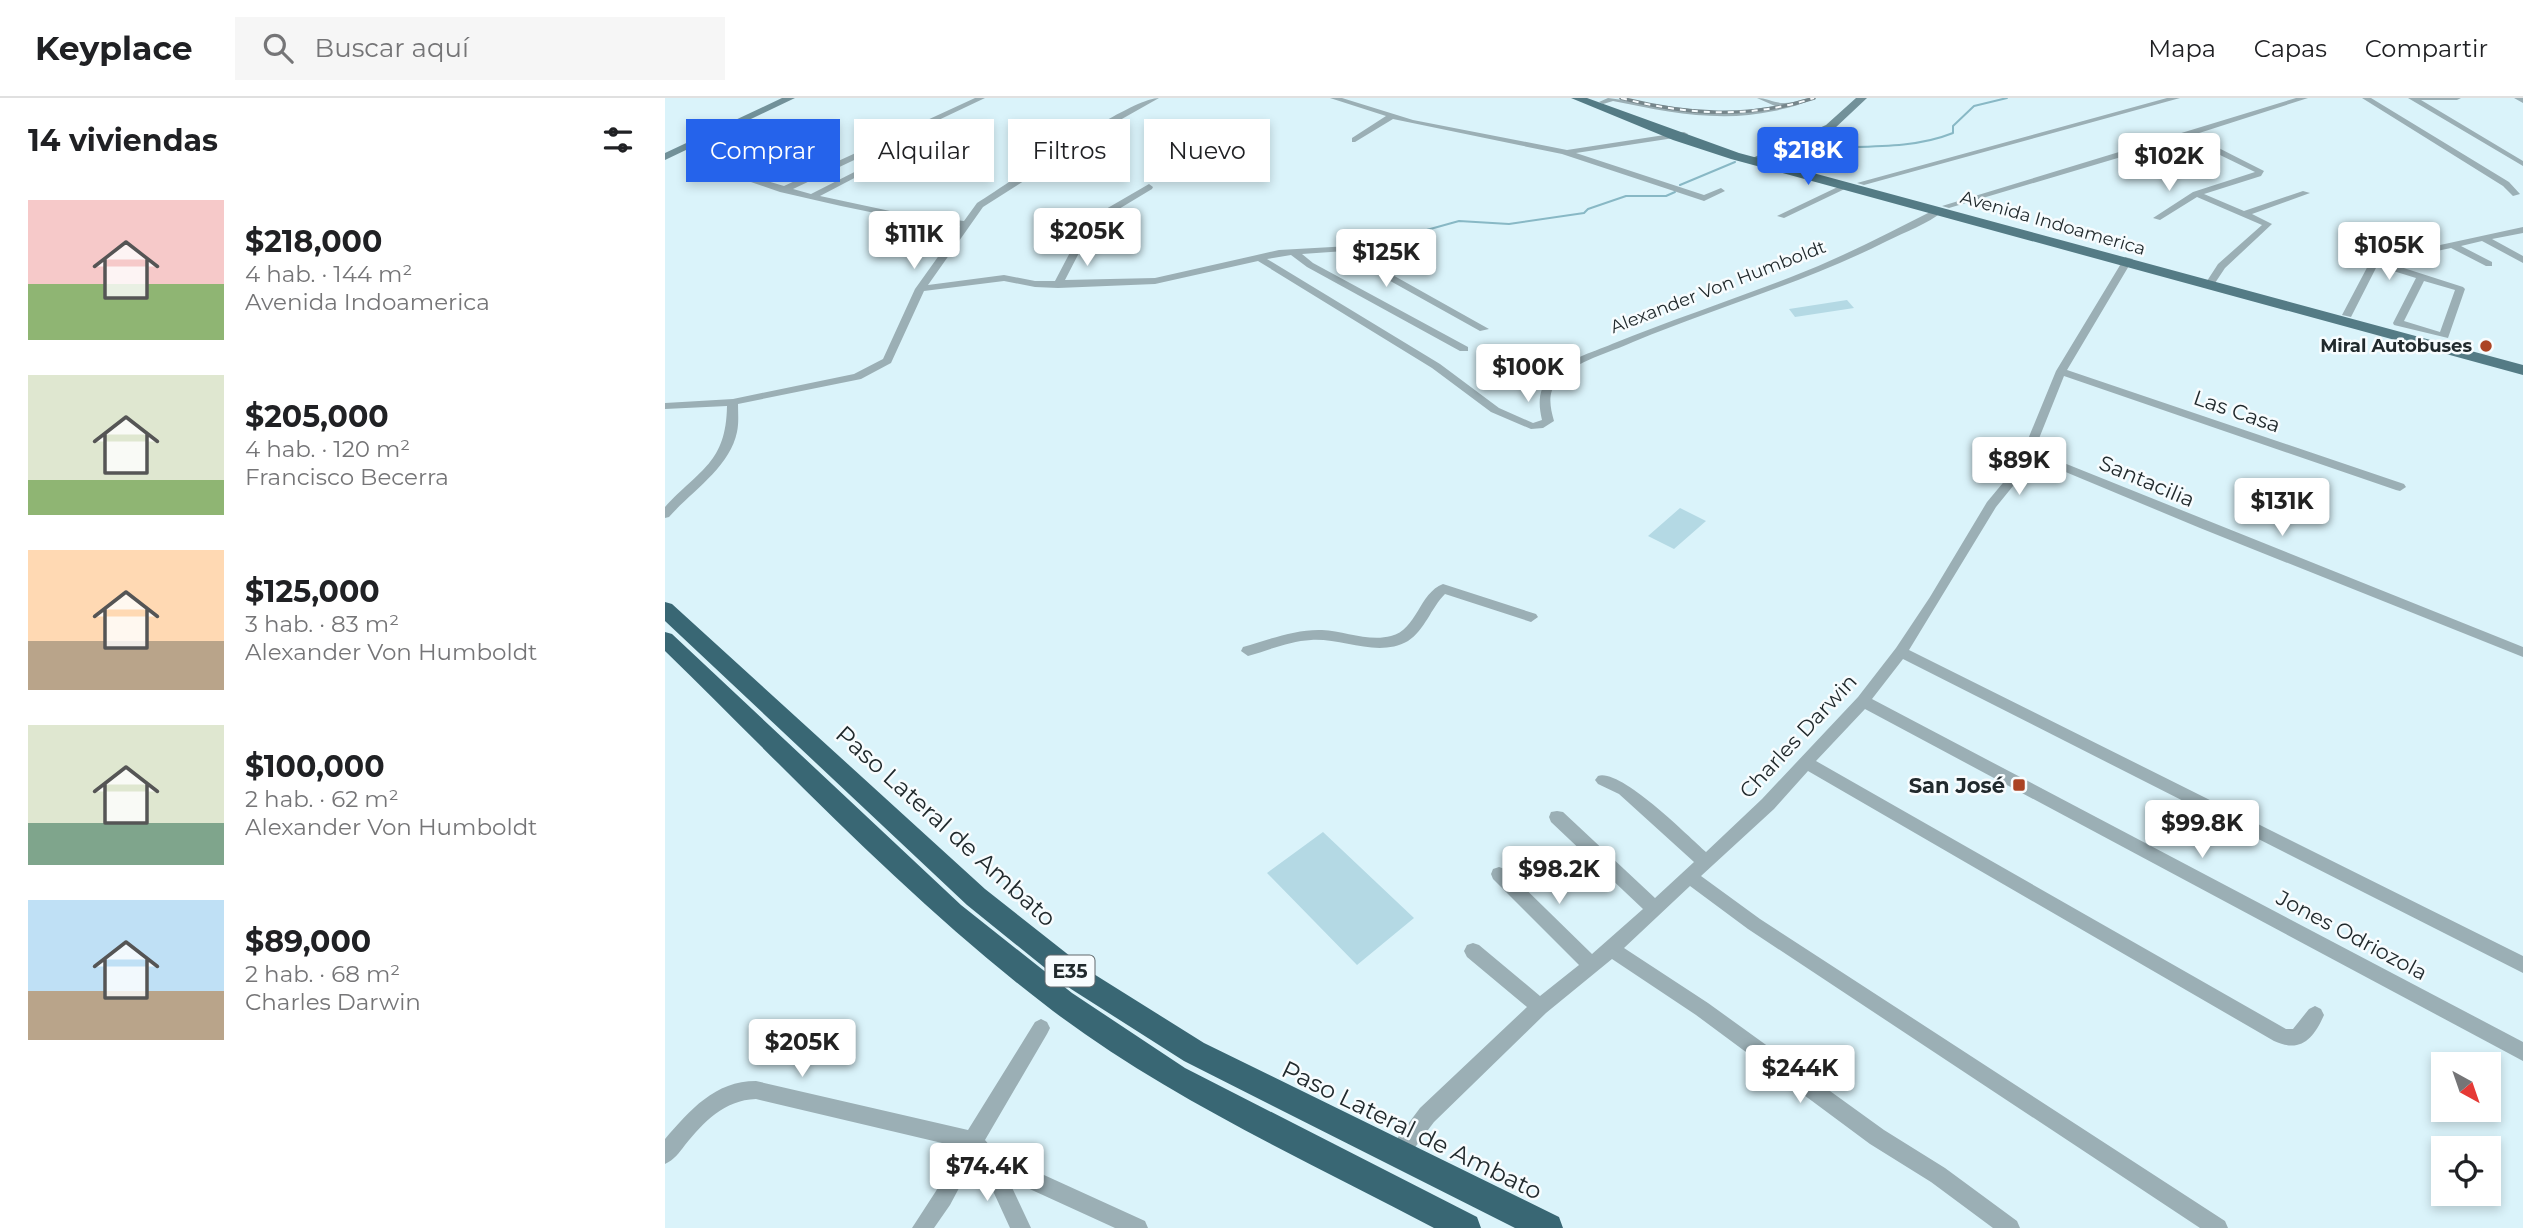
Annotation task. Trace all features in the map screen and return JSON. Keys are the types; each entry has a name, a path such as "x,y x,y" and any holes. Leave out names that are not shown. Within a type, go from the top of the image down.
{"highway":[{"name":"Paso Lateral de Ambato","path":"665,609 976,897 1080,980 1194,1052 1548,1228"},
{"name":"E35","path":"665,639 952,913 1063,1002 1175,1079 1465,1228"}],"main road":[{"name":"Avenida Indoamerica","path":"1577,98 1681,136 2523,370"},
{"name":"Avenida Indoamerica","path":"1598,100 1638,119"},
{"name":"Avenida Indoamerica","path":"2121,260 2347,315 2523,362"}],"street":[{"path":"665,157 790,98"},
{"path":"783,190 981,98"},
{"path":"665,405 733,402 857,377 874,370 887,361 920,289 980,205 1110,122 1155,98"},
{"path":"1334,98 1392,116 1564,152 1704,198 1721,191"},
{"path":"1761,98 1785,107"},
{"path":"1598,100 1613,99 1684,112 1724,116 1760,114 1810,98"},
{"path":"1758,158 1830,127 1862,98"},
{"path":"1781,216 1854,184 2176,98"},
{"path":"1942,208 2304,98"},
{"path":"2366,98 2495,177 2516,194"},
{"path":"2413,98 2457,98"},
{"path":"2413,98 2523,164"},
{"path":"2518,98 2523,101"},
{"path":"1355,140 1392,116"},
{"path":"2157,218 2196,194 2258,174 2260,171 2186,135"},
{"path":"1564,152 1681,136"},
{"path":"813,196 854,175"},
{"path":"760,182 783,190 926,220 967,224"},
{"path":"1058,285 1090,222 1149,187"},
{"path":"2244,214 2305,193"},
{"path":"2196,194 2264,221 2268,226 2221,266 2212,281"},
{"name":"Alexander Von Humboldt","path":"1259,258 1436,366 1495,410 1523,424 1539,426 1548,421 1543,402 1545,388 1555,375 1570,365 1676,321 1794,279 1868,247 1942,208"},
{"path":"2374,262 2523,230"},
{"path":"2512,232 2523,237"},
{"path":"2483,238 2523,260"},
{"path":"2452,245 2489,264"},
{"path":"920,289 1004,278 1058,285 1165,281 1293,252 1350,249 1370,266 1484,329"},
{"path":"1293,252 1310,265 1464,349"},
{"name":"Charles Darwin","path":"1397,1155 1427,1115 1540,1007 1612,949 1808,764 1863,701 1901,652 1935,600 1990,505 2014,478 2030,453 2061,371 2121,260"},
{"path":"2374,262 2422,275 2420,278 2397,323 2444,337 2462,291 2420,278"},
{"path":"2347,315 2374,262"},
{"name":"Las Casa","path":"2061,371 2400,487"},
{"path":"665,514 715,464 727,446 732,431 733,402"},
{"name":"Santacilia","path":"2030,453 2217,531 2523,652"},
{"path":"1248,651 1305,635 1383,643 1398,640 1409,633 1443,589 1531,617"},
{"path":"1901,652 2523,965"},
{"name":"Jones Odriozola","path":"1863,701 2523,1052"},
{"path":"1808,764 2280,1035 2298,1037 2315,1014"},
{"path":"1603,780 1624,790 1705,861"},
{"path":"1557,817 1654,908"},
{"path":"1499,874 1592,966"},
{"path":"1689,876 1766,931 2218,1228"},
{"path":"1612,949 1702,1009 1877,1137 1938,1175 2010,1228"},
{"path":"1473,951 1540,1007"},
{"path":"922,1228 943,1198 973,1141 1041,1028"},
{"path":"665,1154 714,1102 747,1089 973,1141 989,1160 1021,1228"},
{"path":"989,1160 1138,1228"}],"shaded area":[{"path":"1847,300 1854,308 1795,317 1789,309"},
{"path":"1680,508 1706,521 1674,549 1648,536"},
{"path":"1323,832 1414,918 1357,965 1267,873"}],"waterway":[{"path":"1783,152 1891,146 1933,139 1953,133 1953,126 1974,106 2007,98"},
{"path":"1680,185 1735,162"},
{"path":"1423,231 1459,221 1509,224 1584,213 1588,209 1626,196 1666,196 1675,192"}],"railway":[{"path":"1621,98 1670,108 1718,112 1766,109 1814,98"}],"place":[{"name":"Miral Autobuses","path":"2486,346"},
{"name":"San José","path":"2019,785"}]}
